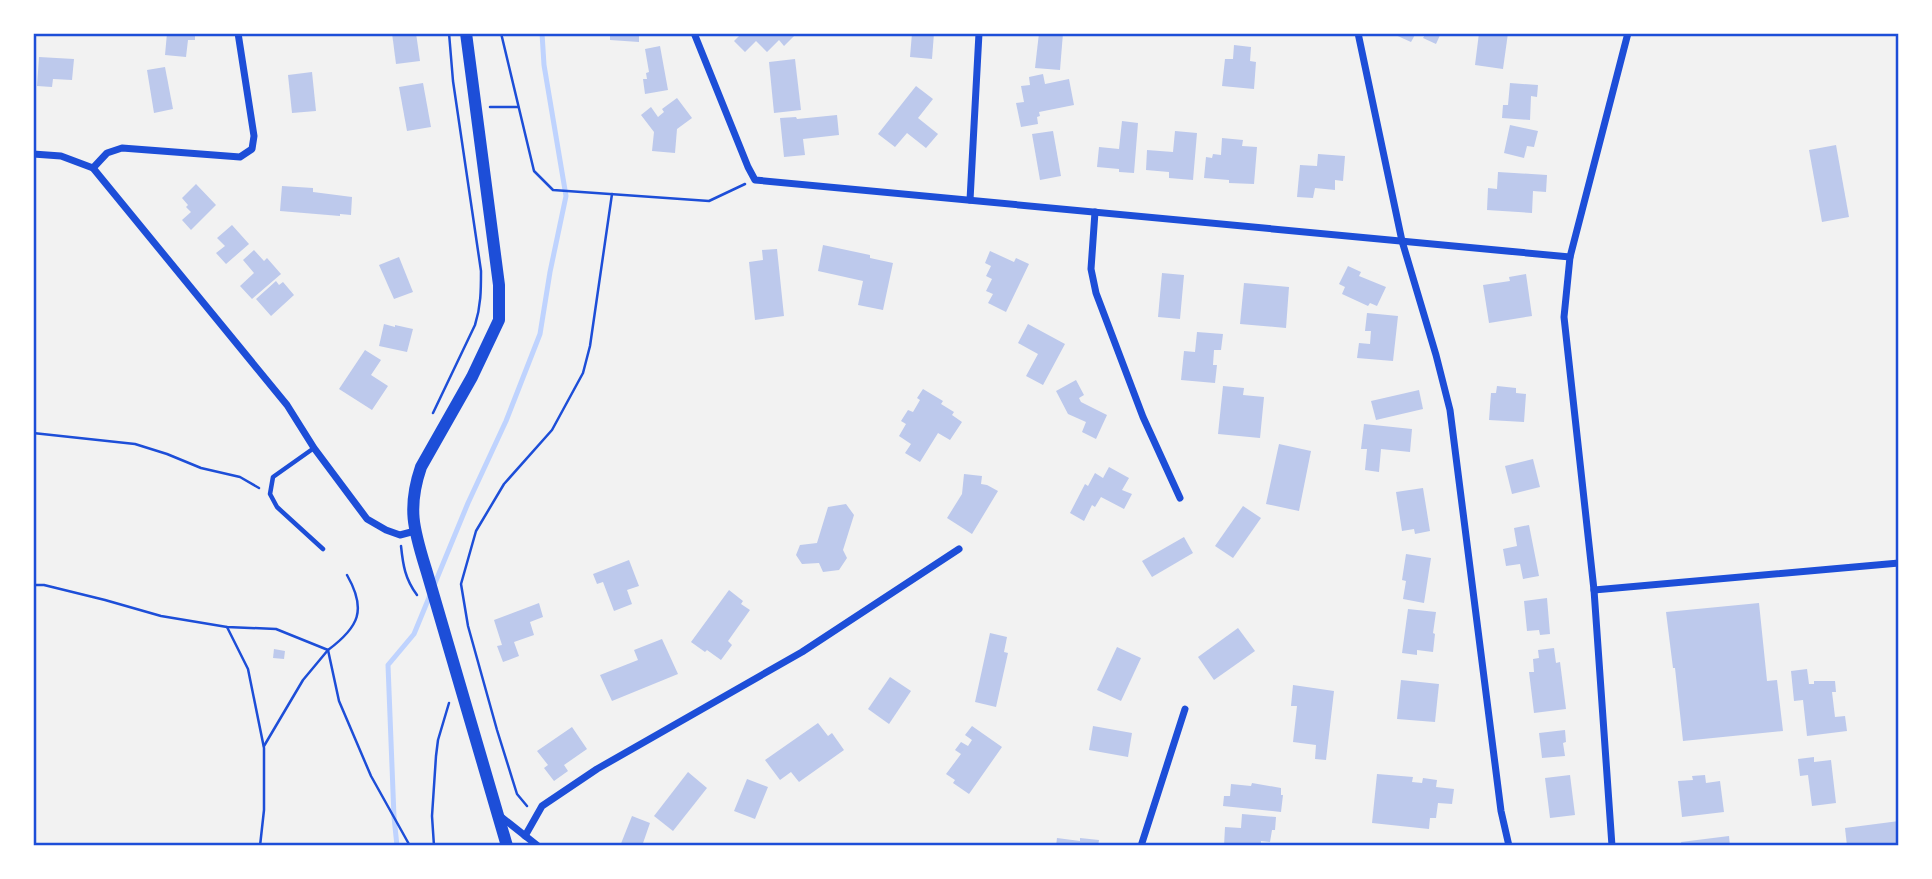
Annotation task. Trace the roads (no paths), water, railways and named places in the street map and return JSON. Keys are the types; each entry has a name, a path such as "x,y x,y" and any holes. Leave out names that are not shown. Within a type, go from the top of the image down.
{"main road":[{"path":"466,33 499,285 499,320 472,377 421,467 416,481 412,513 436,605 507,846"}],"street":[{"path":"93,168 107,153 122,148 240,157 252,149 254,136 239,33"},
{"path":"694,33 755,180 1570,257"},
{"path":"971,200 979,33"},
{"path":"1358,33 1402,241 1450,410 1501,811 1508,846"},
{"path":"1612,846 1594,590 1564,317 1570,257 1628,33"},
{"path":"33,154 61,156 93,168 286,405 367,519 400,535 415,531"},
{"path":"1095,212 1091,269 1096,293 1143,417 1180,498"},
{"path":"525,836 541,806 597,769 802,652 959,549"},
{"path":"1594,590 1899,563"},
{"path":"1141,846 1185,709"},
{"path":"498,814 538,846"}],"lane":[{"path":"314,448 273,477 270,494 277,507 323,549"}],"waterway":[{"path":"397,846 388,665 414,634 468,503 506,421 540,334 566,196 544,65 542,33"}]}
